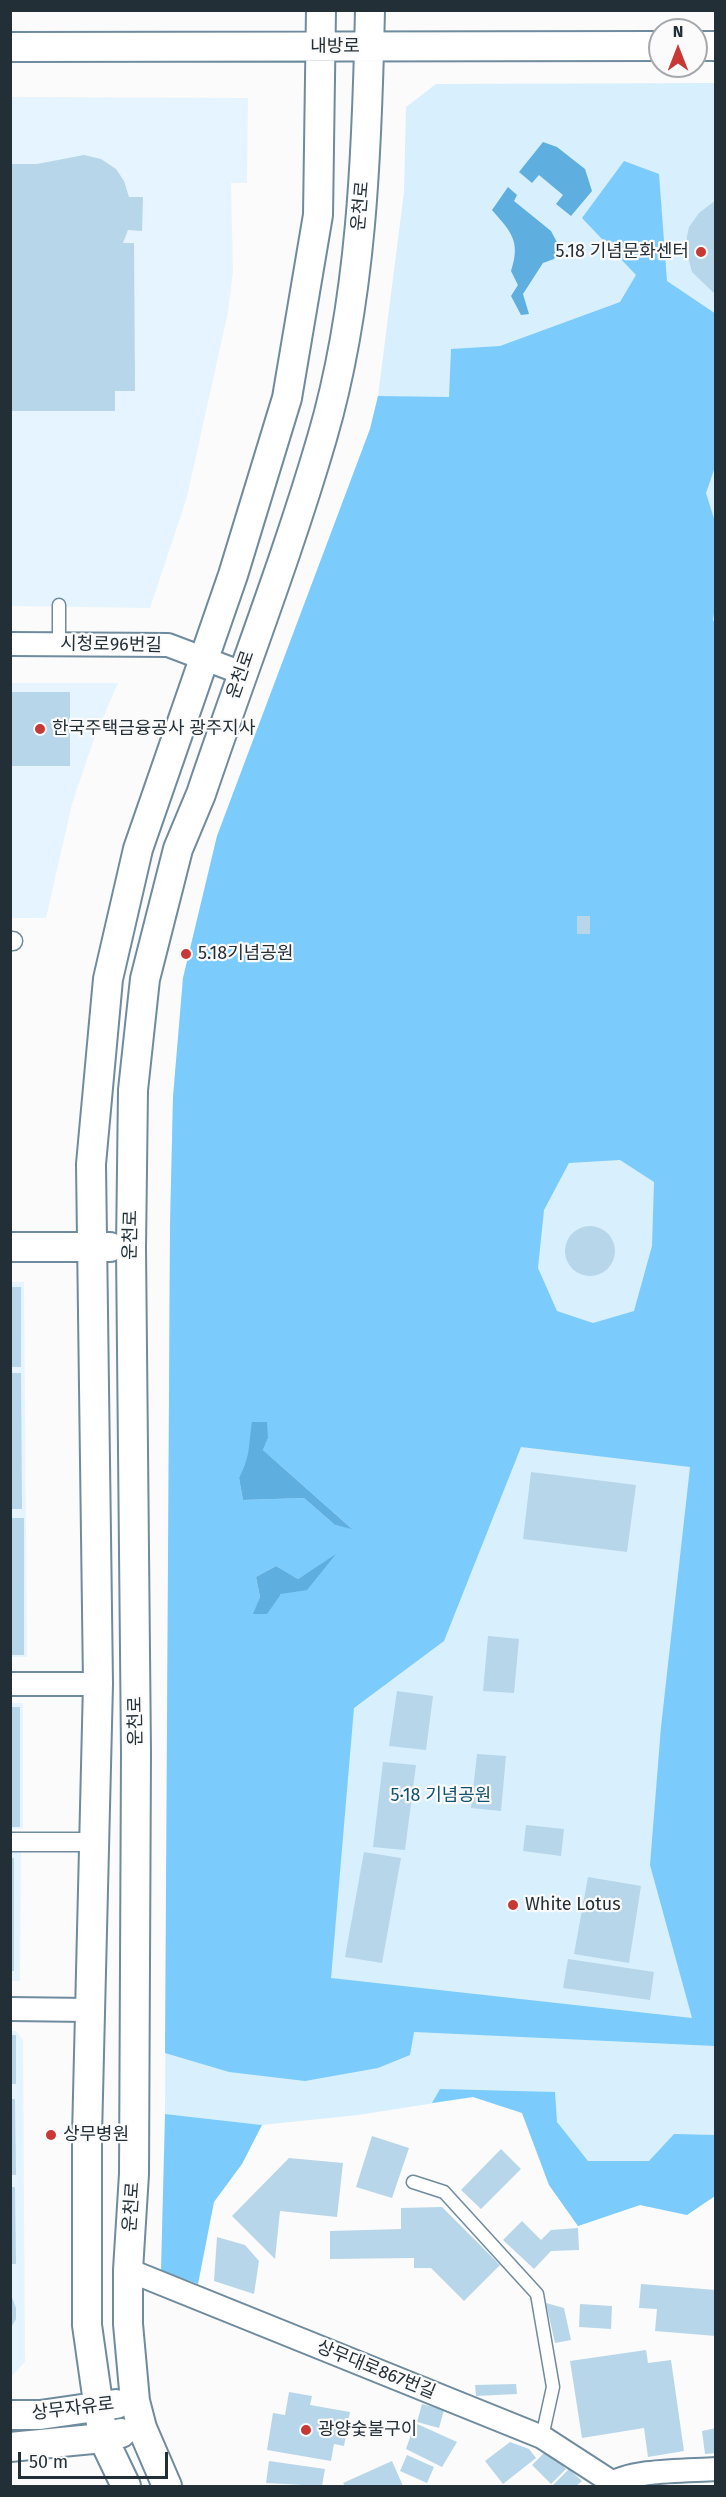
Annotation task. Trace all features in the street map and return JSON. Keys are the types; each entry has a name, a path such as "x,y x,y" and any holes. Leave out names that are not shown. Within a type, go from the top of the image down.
{"street":[{"name":"운천로","path":"126,2487 103,2438 87,2325 89,2010 98,1684 91,1164 108,979 138,849 203,656 233,575 287,398 318,215 321,10"},
{"name":"운천로","path":"167,2487 138,2414 128,2324 128,2270 134,2174 136,1788 131,1248 133,1090 145,979 178,849 201,794 323,436 343,344 364,202 370,10"},
{"name":"내방로","path":"10,47 648,46"},
{"name":"시청로96번길","path":"10,644 168,645 203,656 242,673"},
{"path":"10,1247 131,1248"},
{"path":"10,1684 98,1684"},
{"path":"10,1842 95,1842"},
{"path":"10,2009 89,2010"},
{"name":"상무대로867번길","path":"128,2270 542,2437 612,2485"},
{"name":"상무자유로","path":"10,2415 97,2407 138,2414"},
{"name":"상무자유로","path":"10,2447 103,2438 138,2414"},
{"path":"612,2485 645,2475 716,2469"}],"lane":[{"path":"59,605 60,644"},
{"path":"413,2181 444,2192 537,2294 553,2387 542,2437"}],"shaded area":[{"path":"10,97 248,98 247,183 231,183 233,272 228,312 187,497 150,608 11,606"},
{"path":"543,142 557,147 585,169 592,191 571,216 556,204 563,195 539,175 532,183 519,172"},
{"name":"5·18 기념공원","path":"624,161 659,174 667,281 716,314 715,467 706,493 716,525 716,600 713,620 716,626 715,2046 414,2032 410,2055 378,2068 305,2081 229,2072 165,2053 170,1226 173,1097 183,978 217,836 370,429 378,396 449,397 451,349 500,346 620,302 636,275 582,218","holes":["620,1160 654,1182 652,1246 634,1311 593,1323 557,1311 538,1268 544,1210 569,1163","268,1438 263,1450 351,1528 335,1525 304,1498 243,1500 239,1478 250,1458","521,1447 690,1467 661,1727 650,1865 692,2018 331,1978 354,1708 444,1641","334,1556 254,1614 260,1597 256,1577 276,1566 298,1579"]},
{"path":"508,187 517,195 514,201 551,231 560,248 554,259 543,263 523,294 529,314 521,315 511,296 518,285 511,271 515,252 514,244 509,231 492,210"},
{"path":"10,683 118,683 95,736 72,804 46,918 11,918"},
{"path":"10,1282 24,1282 27,1657 10,1657"},
{"path":"252,1422 267,1422 268,1438 263,1450 352,1529 335,1525 304,1498 243,1500 239,1478 247,1457"},
{"path":"336,1554 307,1590 281,1594 267,1614 253,1614 260,1597 256,1577 276,1566 298,1579"},
{"path":"10,1703 23,1703 23,1829 11,1829"},
{"path":"10,1851 21,1851 20,1981 11,1981"},
{"path":"10,2031 16,2031 23,2040 25,2362 11,2377"},
{"path":"440,2089 555,2092 557,2122 588,2161 649,2161 674,2134 715,2135 715,2196 687,2215 640,2205 578,2226 549,2185 522,2113 473,2097 432,2103"},
{"path":"165,2114 262,2125 242,2164 214,2202 198,2284 161,2270"}],"green space":[{"name":"5·18 기념공원","path":"715,83 715,2196 687,2215 640,2205 578,2226 549,2185 522,2113 473,2097 358,2115 262,2125 165,2114 170,1226 173,1097 183,978 217,836 370,429 378,396 404,192 406,107 436,84"}],"building":[{"path":"84,155 101,159 116,169 124,181 129,197 143,197 142,231 128,230 123,243 134,243 135,391 115,391 115,411 11,411 10,164 37,164"},
{"name":"5.18 기념문화센터","path":"716,200 716,295 692,272 685,246 689,227 699,213"},
{"name":"한국주택금융공사 광주지사","path":"10,692 70,692 70,766 10,766"},
{"path":"577,916 590,916 590,934 577,934"},
{"path":"590,1226 608,1233 615,1251 608,1269 590,1276 572,1269 565,1251 572,1233"},
{"path":"10,1287 21,1287 21,1367 10,1367"},
{"path":"10,1373 21,1373 22,1509 10,1509"},
{"path":"531,1472 636,1485 627,1552 523,1539"},
{"path":"10,1518 24,1518 24,1655 10,1655"},
{"path":"488,1636 519,1639 514,1693 483,1691"},
{"path":"397,1691 433,1696 426,1750 389,1746"},
{"path":"10,1707 20,1707 20,1827 10,1827"},
{"path":"477,1754 506,1756 501,1811 471,1808"},
{"path":"383,1762 416,1765 405,1850 373,1847"},
{"path":"526,1825 564,1829 561,1856 523,1851"},
{"path":"364,1852 401,1858 382,1963 345,1957"},
{"path":"10,1858 14,1858 14,1971 10,1971"},
{"path":"588,1877 641,1886 629,1963 574,1954"},
{"path":"568,1959 654,1972 650,2000 563,1988"},
{"path":"10,2035 16,2035 16,2084 10,2084"},
{"path":"10,2099 15,2099 16,2175 10,2175"},
{"path":"372,2136 409,2148 392,2198 356,2187"},
{"path":"501,2149 521,2169 481,2209 461,2190"},
{"path":"289,2158 343,2163 337,2217 280,2211 275,2259 232,2216"},
{"path":"10,2187 15,2187 16,2264 10,2264"},
{"path":"442,2207 500,2265 464,2301 431,2268 414,2268 414,2258 330,2259 330,2231 401,2229 401,2208"},
{"path":"522,2221 541,2240 551,2230 578,2228 579,2250 551,2251 534,2269 503,2240"},
{"path":"217,2237 245,2245 259,2261 254,2294 214,2281"},
{"path":"641,2284 716,2290 716,2336 655,2331 657,2309 639,2308"},
{"path":"10,2292 16,2308 16,2319 10,2329"},
{"path":"546,2303 564,2308 571,2340 555,2343"},
{"path":"580,2304 612,2306 611,2329 579,2327"},
{"path":"646,2350 648,2363 671,2360 684,2451 648,2457 644,2428 582,2438 570,2361"},
{"path":"516,2384 517,2394 476,2396 475,2385"},
{"path":"289,2392 312,2396 310,2405 350,2412 344,2446 334,2444 331,2461 267,2450 273,2413 285,2415"},
{"path":"422,2404 444,2410 439,2428 417,2422"},
{"path":"415,2423 457,2442 442,2467 406,2449"},
{"path":"716,2428 716,2453 705,2454 702,2431"},
{"path":"510,2442 529,2449 536,2458 503,2484 485,2461"},
{"path":"547,2450 566,2469 551,2484 532,2465"},
{"path":"407,2455 434,2467 427,2483 400,2471"},
{"path":"269,2461 325,2469 322,2486 266,2483"},
{"path":"392,2461 403,2486 345,2486 343,2483"},
{"path":"569,2469 582,2481 576,2486 552,2486"}],"place":[{"name":"5.18 기념문화센터","path":"701,252"},
{"name":"한국주택금융공사 광주지사","path":"40,729"},
{"name":"5.18기념공원","path":"186,954"},
{"name":"White Lotus","path":"513,1905"},
{"name":"상무병원","path":"51,2135"},
{"name":"광양숯불구이","path":"306,2430"}]}
